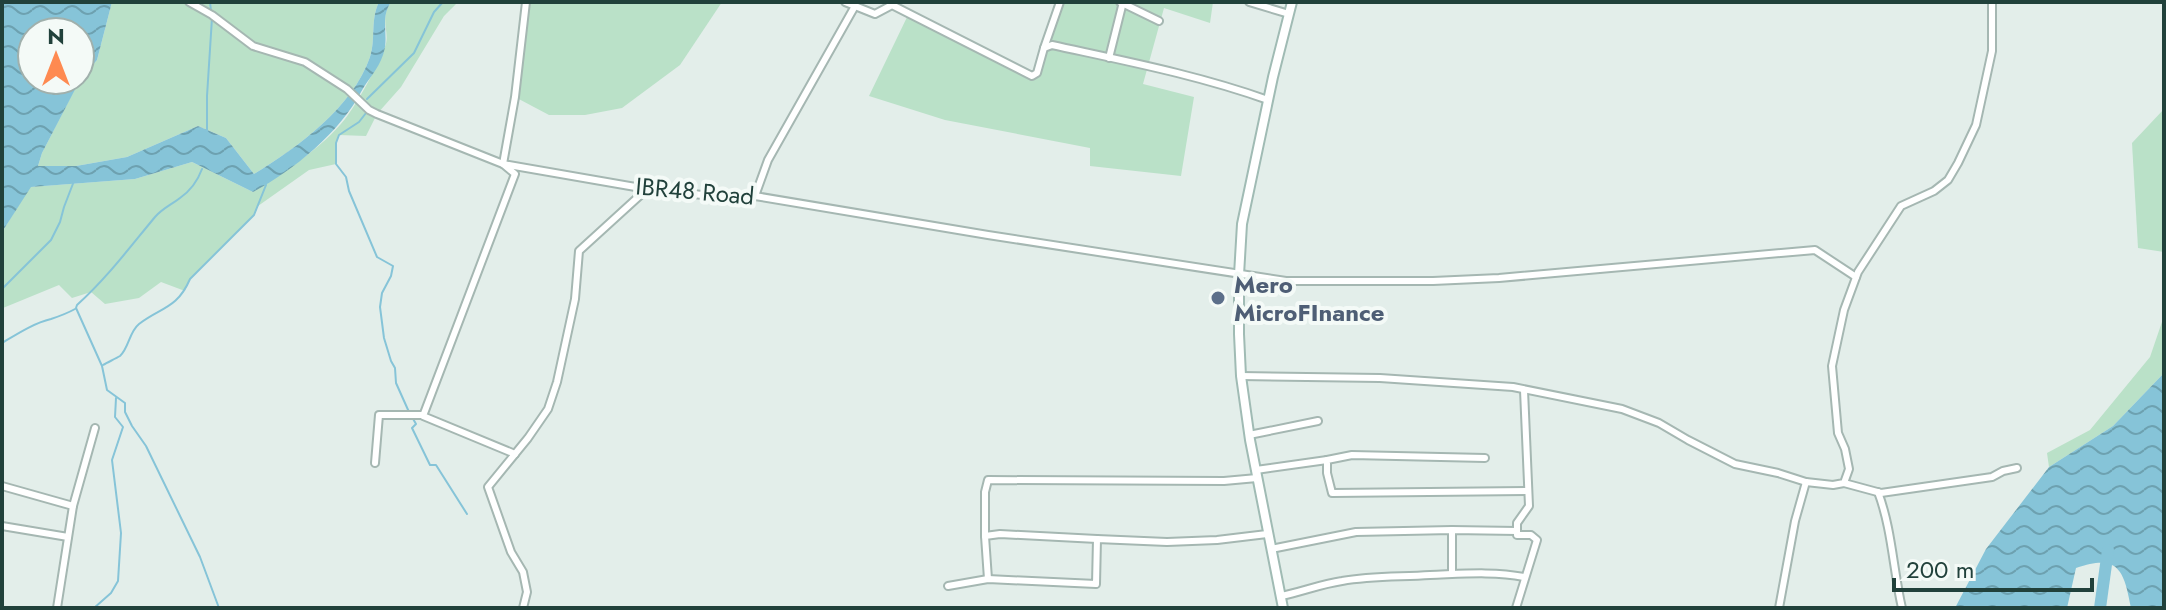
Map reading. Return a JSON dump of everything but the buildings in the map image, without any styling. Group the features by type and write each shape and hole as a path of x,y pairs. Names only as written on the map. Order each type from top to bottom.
{"main road":[{"path":"1283,608 1249,435 1241,376 1239,275 1242,224 1292,2"}],"street":[{"name":"IBR48 Road","path":"189,2 253,46 305,62 377,114 503,164 647,189 730,198 755,196 1286,281 1433,281 1815,250 1856,277"},
{"path":"423,415 515,174 503,164 515,97 526,2"},
{"path":"845,2 875,14 892,5 1032,76 1037,73 1060,2"},
{"path":"1109,58 1122,2 1159,21"},
{"path":"1249,2 1289,14"},
{"path":"1844,483 1849,469 1838,433 1832,366 1844,310 1856,277 1901,206 1934,191 1948,180 1958,163 1976,125 1992,51 1992,2"},
{"path":"755,196 768,160 855,6"},
{"path":"1044,48 1052,45 1218,82 1268,100"},
{"path":"523,608 527,592 523,572 511,552 488,487 548,409 574,308 579,251 647,189"},
{"path":"1241,376 1380,378 1524,390 1622,409 1659,423 1735,464 1806,482 1844,483 1878,492 1992,477 2017,468"},
{"path":"1516,608 1537,540 1531,535 1517,535 1517,523 1529,506 1524,390"},
{"path":"375,463 379,415 423,415 515,454"},
{"path":"1249,435 1318,421"},
{"path":"57,608 73,506 95,428"},
{"path":"988,579 985,492 988,480 1224,481 1352,455 1485,458"},
{"path":"1327,460 1332,493 1528,491"},
{"path":"1779,608 1795,521 1806,482"},
{"path":"2,486 73,506"},
{"path":"1878,492 1886,514 1902,608"},
{"path":"2,526 68,537"},
{"path":"1452,530 1452,573"},
{"path":"1271,549 1356,532 1517,531"},
{"path":"985,536 1000,534 1179,542 1267,534"},
{"path":"948,586 988,579 1096,584 1097,539"},
{"path":"1281,596 1338,581 1385,575 1452,573 1524,577"}],"green space":[{"path":"112,2 379,2 370,57 351,93 305,139 254,174 226,138 198,126 127,157 76,166 38,166 71,96 96,96 97,60"},
{"path":"391,2 458,2 444,16 401,87 377,114 366,136 339,135 336,164 309,170 258,206 254,215 190,279 185,291 161,282 139,298 105,304 91,292 72,298 59,285 3,308 2,313 2,232 30,187 135,179 192,162 253,192 314,150 345,119 384,49 387,38 385,21"},
{"path":"526,2 722,2 680,65 622,108 585,115 549,115 515,97"},
{"path":"1060,2 1213,2 1210,23 1164,8 1143,84 1194,97 1181,176 1090,166 1090,148 945,120 869,96 909,13 1032,76 1037,73"},
{"path":"2164,109 2164,252 2138,248 2132,143"},
{"path":"2164,316 2164,373 2113,426 2049,467 2047,453 2090,430 2150,357"}],"water":[{"path":"2,2 112,2 96,61 96,16 16,16 16,96 72,96 38,166 76,166 127,157 198,126 226,138 254,174 305,139 351,93 370,57 379,2 391,2 386,15 383,55 352,107 328,136 299,162 253,192 192,162 135,179 31,187 2,232"},
{"path":"2164,373 2164,608 2131,608 2122,575 2117,568 2102,563 2076,568 2067,608 1955,608 1986,549 2049,467 2113,426"}],"waterway":[{"path":"210,2 211,11"},
{"path":"367,99 414,53 434,12 443,2"},
{"path":"207,131 212,18"},
{"path":"366,113 359,122 339,135 336,164 346,177 377,257 393,266 380,307 384,338 395,368 396,383 409,412"},
{"path":"202,169 190,189 155,217 76,308 102,366 107,390 125,403 125,412 146,446 200,557 219,608"},
{"path":"2,289 51,240 74,181"},
{"path":"103,365 120,356 136,327 174,302 190,279 254,215 266,185"},
{"path":"2,343 32,326 75,309"},
{"path":"94,608 111,593 118,581 121,533 112,460 123,427 115,417 116,398"},
{"path":"412,417 416,424 412,428 430,465 436,465 467,514"},
{"path":"2100,608 2108,550"}],"place":[{"name":"Mero MicroFInance","path":"1218,298"}]}
